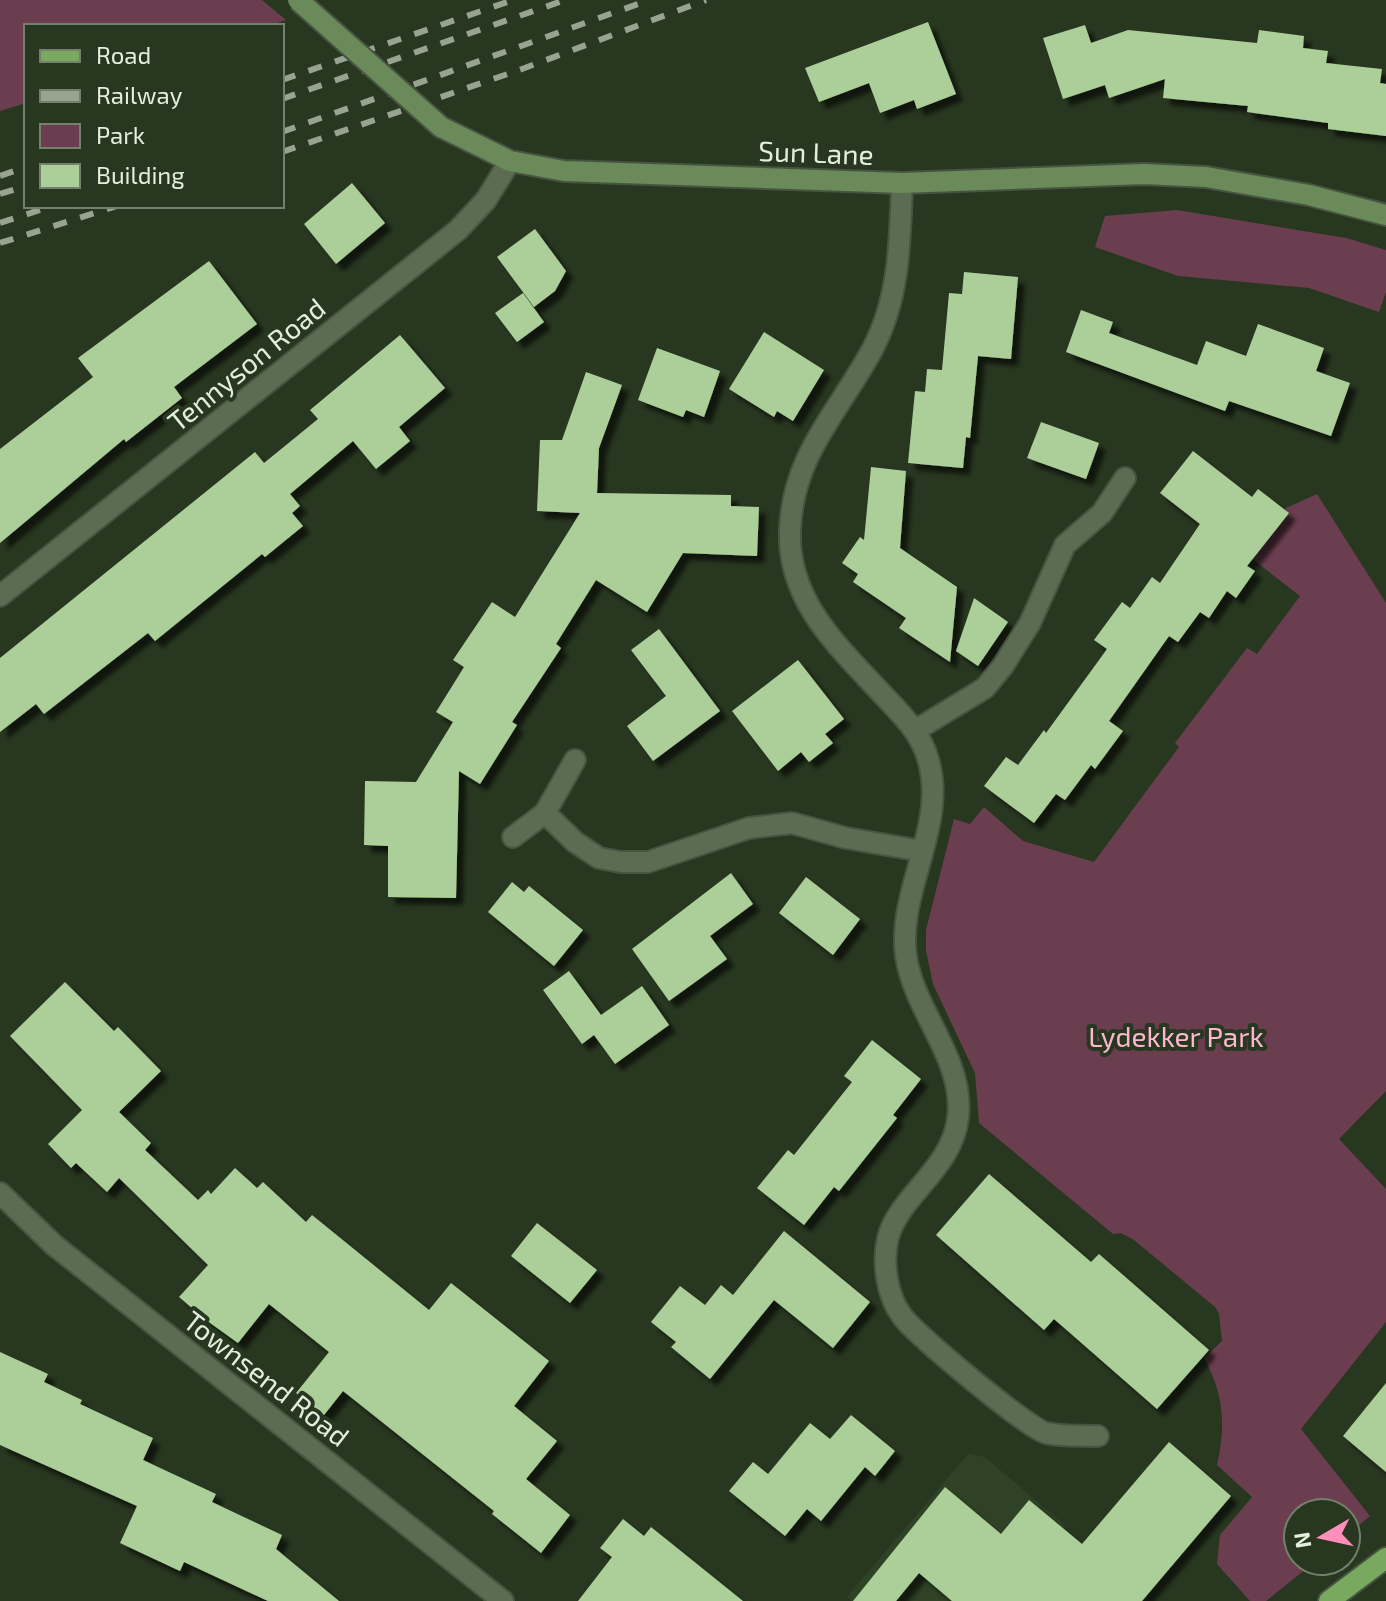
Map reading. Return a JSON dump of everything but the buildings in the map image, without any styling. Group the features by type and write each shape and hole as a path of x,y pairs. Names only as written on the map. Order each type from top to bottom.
{"main road":[{"path":"1329,1601 1386,1558"}],"street":[{"name":"Sun Lane","path":"298,0 441,127 510,161 564,171 902,183 1144,174 1206,177 1309,195 1386,215"},
{"name":"Tennyson Road","path":"0,596 458,230 486,200 510,161"},
{"path":"902,183 895,289 873,349 800,468 792,498 790,534 802,593 817,622 916,730 929,760 932,781 932,803 905,930 906,957 915,991 950,1064 957,1090 959,1116 944,1157 890,1230 885,1260 888,1283 904,1319 1006,1407 1045,1433 1098,1436"},
{"path":"916,730 985,688 1030,623 1065,545 1102,513 1125,478"},
{"path":"513,837 545,813 575,760"},
{"path":"545,813 575,842 599,858 621,862 648,862 749,828 792,823 846,838 922,851"},
{"name":"Townsend Road","path":"0,1193 54,1245 503,1601"}],"shaded area":[{"path":"968,1454 985,1457 1066,1526 1005,1601 852,1601 847,1597"}],"green space":[{"path":"0,0 262,0 286,20 274,24 24,24 24,104 0,111"},
{"path":"1177,210 1346,238 1386,250 1386,292 1379,312 1309,288 1178,276 1095,247 1105,216"},
{"name":"Lydekker Park","path":"1317,494 1386,603 1386,1091 1339,1139 1386,1189 1386,1322 1301,1429 1355,1497 1282,1497 1282,1577 1296,1577 1266,1601 1250,1601 1217,1564 1220,1535 1252,1497 1217,1465 1222,1437 1221,1410 1216,1384 1204,1358 1222,1341 1219,1314 1215,1307 1134,1240 1121,1233 1113,1234 979,1123 975,1073 933,984 926,951 926,930 954,819 970,824 984,807 1023,841 1094,862 1179,747 1175,743 1247,648 1257,654 1300,596 1247,555 1286,508"},
{"name":"Lydekker Park","path":"1362,1506 1370,1516 1362,1523"}],"railway":[{"path":"284,79 513,0"},
{"path":"284,98 565,0"},
{"path":"284,131 649,0"},
{"path":"284,151 522,69 706,0"},
{"path":"0,176 24,168"},
{"path":"0,194 24,187"},
{"path":"0,223 46,208"},
{"path":"0,243 111,208"}]}
